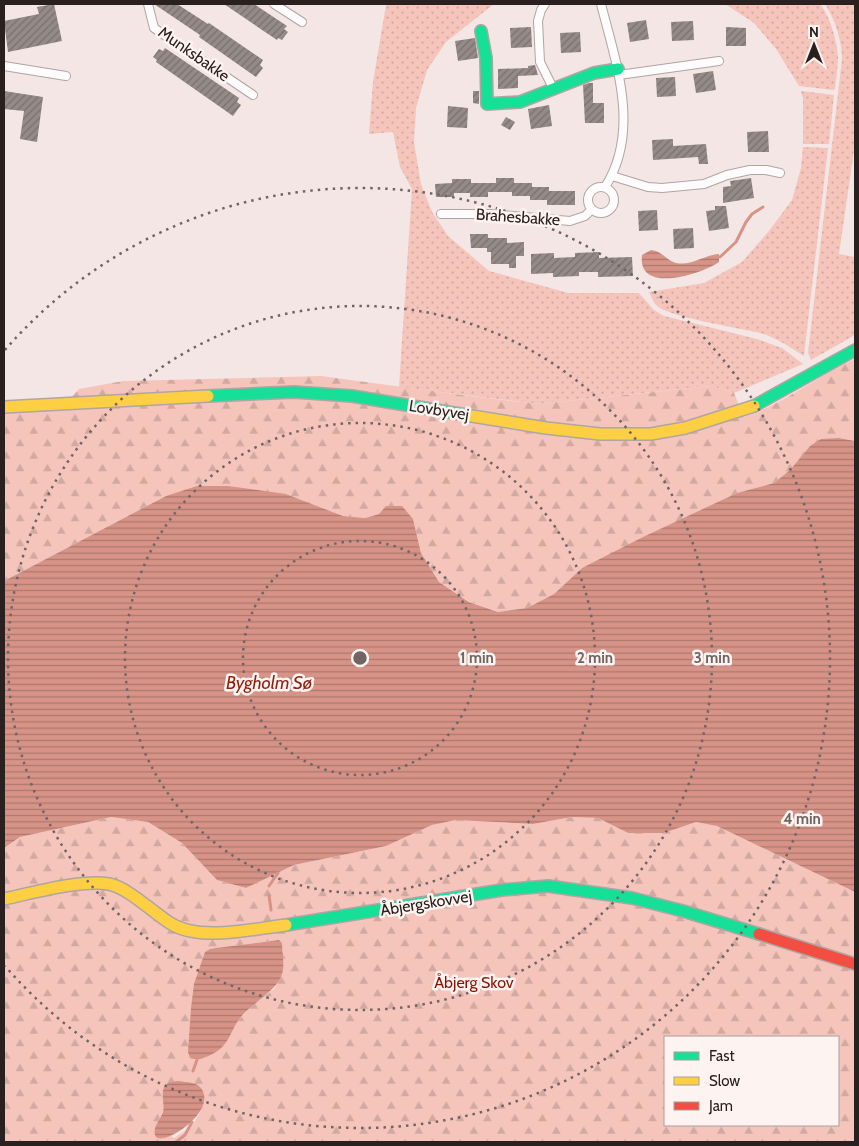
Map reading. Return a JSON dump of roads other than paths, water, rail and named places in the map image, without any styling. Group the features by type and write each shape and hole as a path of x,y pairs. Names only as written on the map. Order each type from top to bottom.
{"street":[{"name":"Munksbakke","path":"148,4 154,28 253,95"},
{"path":"274,4 302,22"},
{"path":"545,4 540,10 538,21 540,62 553,88"},
{"path":"592,209 588,200 591,191 595,188 605,188 612,176 623,136 624,107 619,72 601,4"},
{"path":"481,31 486,58 487,104 520,102 594,73 720,61"},
{"path":"4,66 66,76"},
{"path":"612,176 648,187 662,188 704,184 726,175 750,170 766,170 780,173"},
{"name":"Brahesbakke","path":"441,214 489,214 570,221 585,216 592,209 595,212 604,212 611,208 614,198 605,188"},
{"name":"Lovbyvej","path":"4,407 294,392 352,396 546,428 600,434 651,434 685,428 749,409 855,350"},
{"name":"Åbjergskovvej","path":"4,899 90,882 110,884 129,894 179,928 213,934 302,923 502,890 548,886 632,898 683,910 855,964"}],"water":[{"path":"651,250 676,263 693,262 719,254 719,262 686,276 660,278 650,275 643,267 642,255"},
{"name":"Bygholm Sø","path":"839,438 855,441 855,892 717,826 696,822 664,833 628,833 598,818 572,817 533,824 456,820 432,825 386,846 294,865 246,888 217,880 182,843 148,822 111,817 20,837 4,848 4,581 166,496 197,486 228,486 286,494 343,516 365,518 379,514 386,506 402,506 413,519 421,553 439,582 469,602 498,612 527,608 554,594 582,568 643,537 737,493 774,483 790,470 810,446 821,439"},
{"path":"279,940 282,943 283,967 282,974 275,986 240,1018 227,1041 220,1049 203,1058 190,1058 188,1052 194,984 205,952 216,948"},
{"path":"179,1081 193,1083 200,1087 204,1096 203,1105 198,1115 180,1131 162,1138 156,1137 155,1128 163,1112 164,1089 169,1083"}],"waterway":[{"path":"720,257 736,242 752,214 763,207"},
{"path":"269,886 278,873"},
{"path":"269,895 271,910"},
{"path":"193,1071 198,1057"},
{"path":"176,1142 185,1135 192,1122"}],"park label":[{"name":"Åbjerg Skov","path":"474,982"}]}
